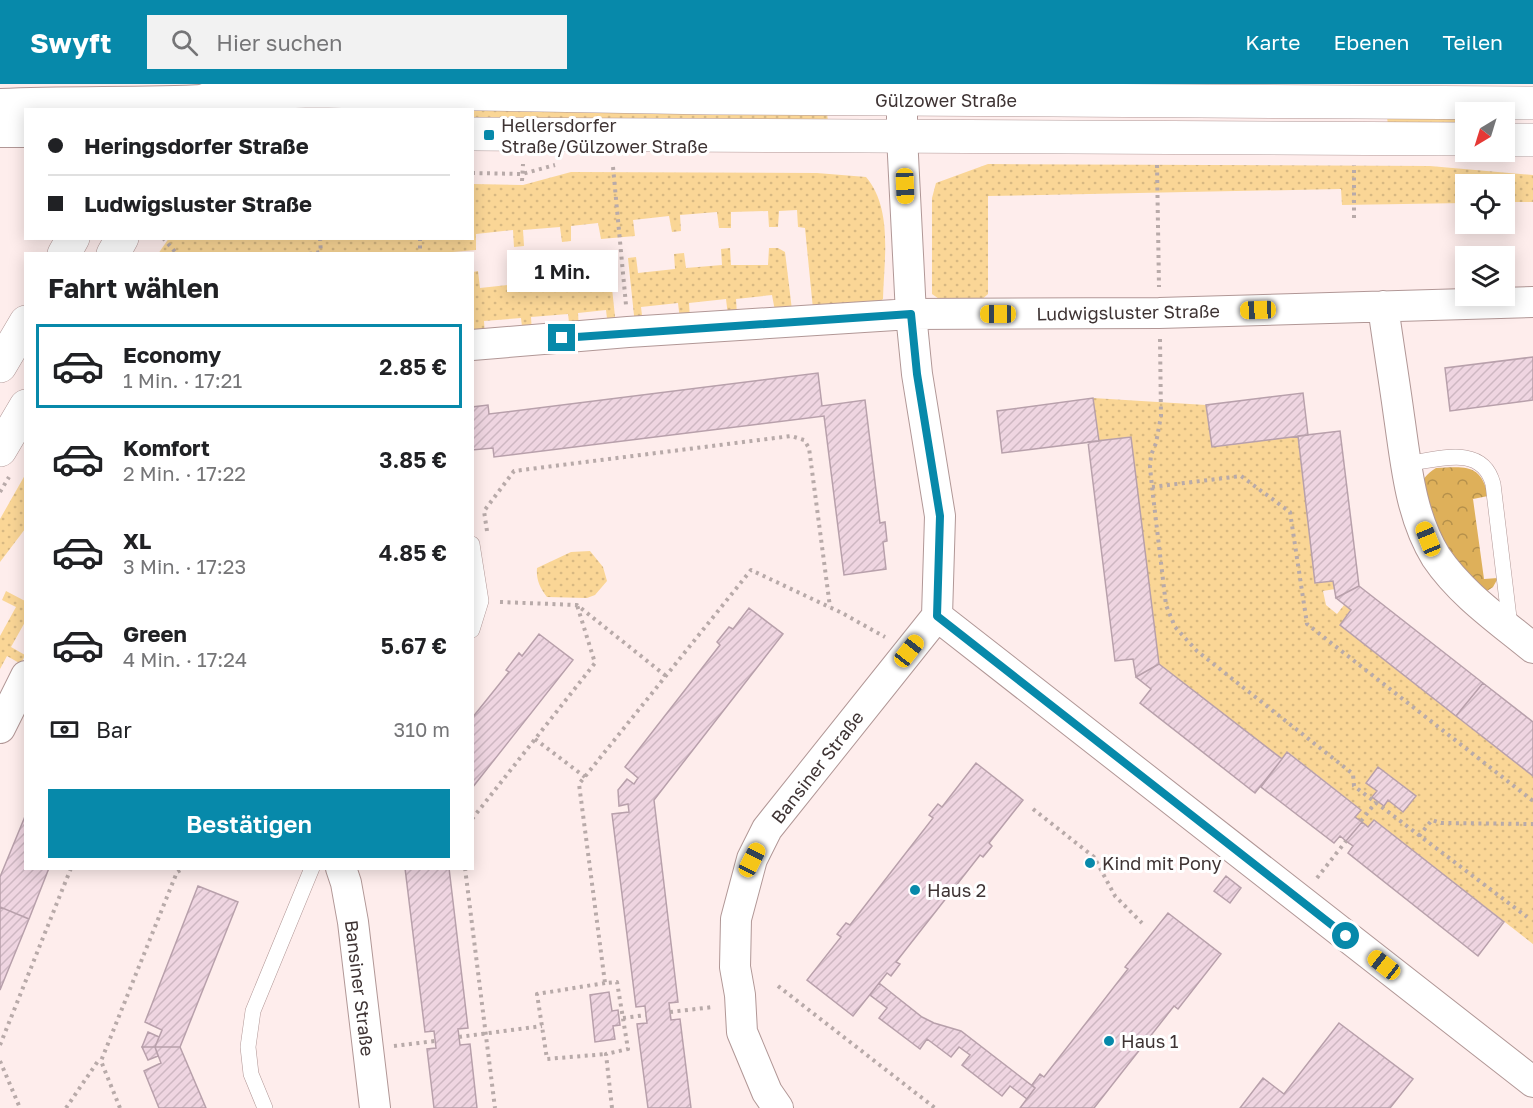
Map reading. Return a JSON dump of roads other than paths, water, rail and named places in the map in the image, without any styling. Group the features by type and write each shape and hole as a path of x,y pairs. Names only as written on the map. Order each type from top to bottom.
{"main road":[{"name":"Gülzower Straße","path":"201,106 228,93 315,91 902,100 1533,104"},
{"name":"Gülzower Straße","path":"474,134 1455,139"},
{"path":"1515,140 1533,140"},
{"path":"0,366 24,325"},
{"path":"0,450 24,409"}],"street":[{"path":"902,100 911,314 917,374 940,516 937,616 1533,1082"},
{"name":"Gülzower Straße","path":"0,104 46,102 201,106"},
{"path":"0,132 24,132"},
{"name":"Ludwigsluster Straße","path":"474,345 628,332 911,314 1159,313 1533,302"},
{"path":"1383,306 1414,507 1435,555 1463,588 1533,648"},
{"name":"Bansiner Straße","path":"778,1108 767,1092 742,1032 741,1004 735,967 736,919 752,860 767,829 937,616"},
{"path":"0,728 24,680"},
{"name":"Bansiner Straße","path":"342,870 353,922 375,1108"}],"lane":[{"path":"1406,464 1465,456 1481,462 1490,472 1510,629"},
{"path":"474,570 477,609"},
{"path":"265,1108 251,1074 248,1047 253,1011 311,870"}],"place":[{"name":"Hellersdorfer Straße/Gülzower Straße","path":"489,135"},
{"name":"Kind mit Pony","path":"1090,863"},
{"name":"Haus 2","path":"915,890"},
{"name":"Haus 1","path":"1109,1041"}]}
